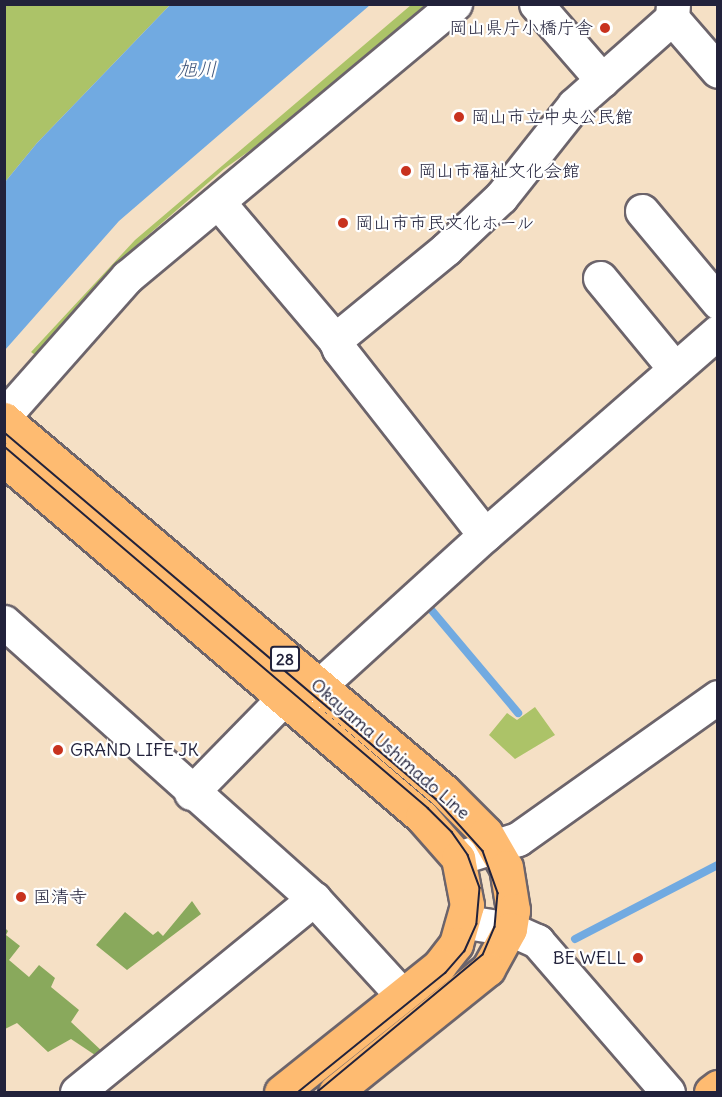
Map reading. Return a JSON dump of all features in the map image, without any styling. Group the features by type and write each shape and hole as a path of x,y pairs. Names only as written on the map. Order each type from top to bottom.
{"main road":[{"name":"Okayama Ushimado Line","path":"4,418 428,822 458,858 467,888 466,922 456,944 439,966 401,994 281,1092"},
{"name":"Okayama Ushimado Line","path":"4,459 298,698 444,791 495,848 511,889 510,929 488,969 335,1092"},
{"path":"711,1092 717,1087"}],"street":[{"path":"4,418 26,389 127,278 455,4"},
{"path":"536,4 602,80"},
{"path":"335,340 411,280 501,197 558,123 672,11 717,71"},
{"path":"218,202 335,340 339,349 485,535"},
{"path":"642,211 717,302"},
{"path":"600,278 675,369"},
{"path":"191,792 717,332"},
{"path":"4,622 191,792 314,899 401,994"},
{"path":"458,858 518,839 717,697"},
{"path":"77,1092 314,899"},
{"path":"466,922 510,929 537,941 671,1091"}],"green space":[{"path":"5,5 170,5 37,143 5,182"},
{"path":"411,5 431,5 315,104 224,169 139,243 35,355 31,352 135,240"},
{"path":"535,707 555,735 515,759 489,735 507,713 517,720"},
{"path":"192,901 201,914 127,970 96,945 125,912 153,935 158,931 163,936"},
{"path":"5,928 8,931 6,935 20,946 9,960 29,977 39,965 55,978 51,987 79,1010 71,1022 104,1053 104,1061 71,1039 48,1052 17,1023 5,1029"}],"water":[{"name":"旭川","path":"170,5 370,5 119,221 5,350 5,182 37,143"}],"waterway":[{"path":"428,606 518,713"},
{"path":"575,939 718,865"}],"tram line":[{"path":"4,432 436,799 483,851 498,893 495,927 483,955 318,1092"},
{"path":"4,446 428,808 452,832 468,855 480,888 477,924 465,951 446,973 299,1092"}],"place":[{"name":"岡山県庁小橋庁舎","path":"605,28"},
{"name":"岡山市立中央公民館","path":"459,117"},
{"name":"岡山市福祉文化会館","path":"406,171"},
{"name":"岡山市市民文化ホール","path":"343,223"},
{"name":"GRAND LIFE JK","path":"58,750"},
{"name":"国清寺","path":"21,897"},
{"name":"BE WELL","path":"638,958"}]}
